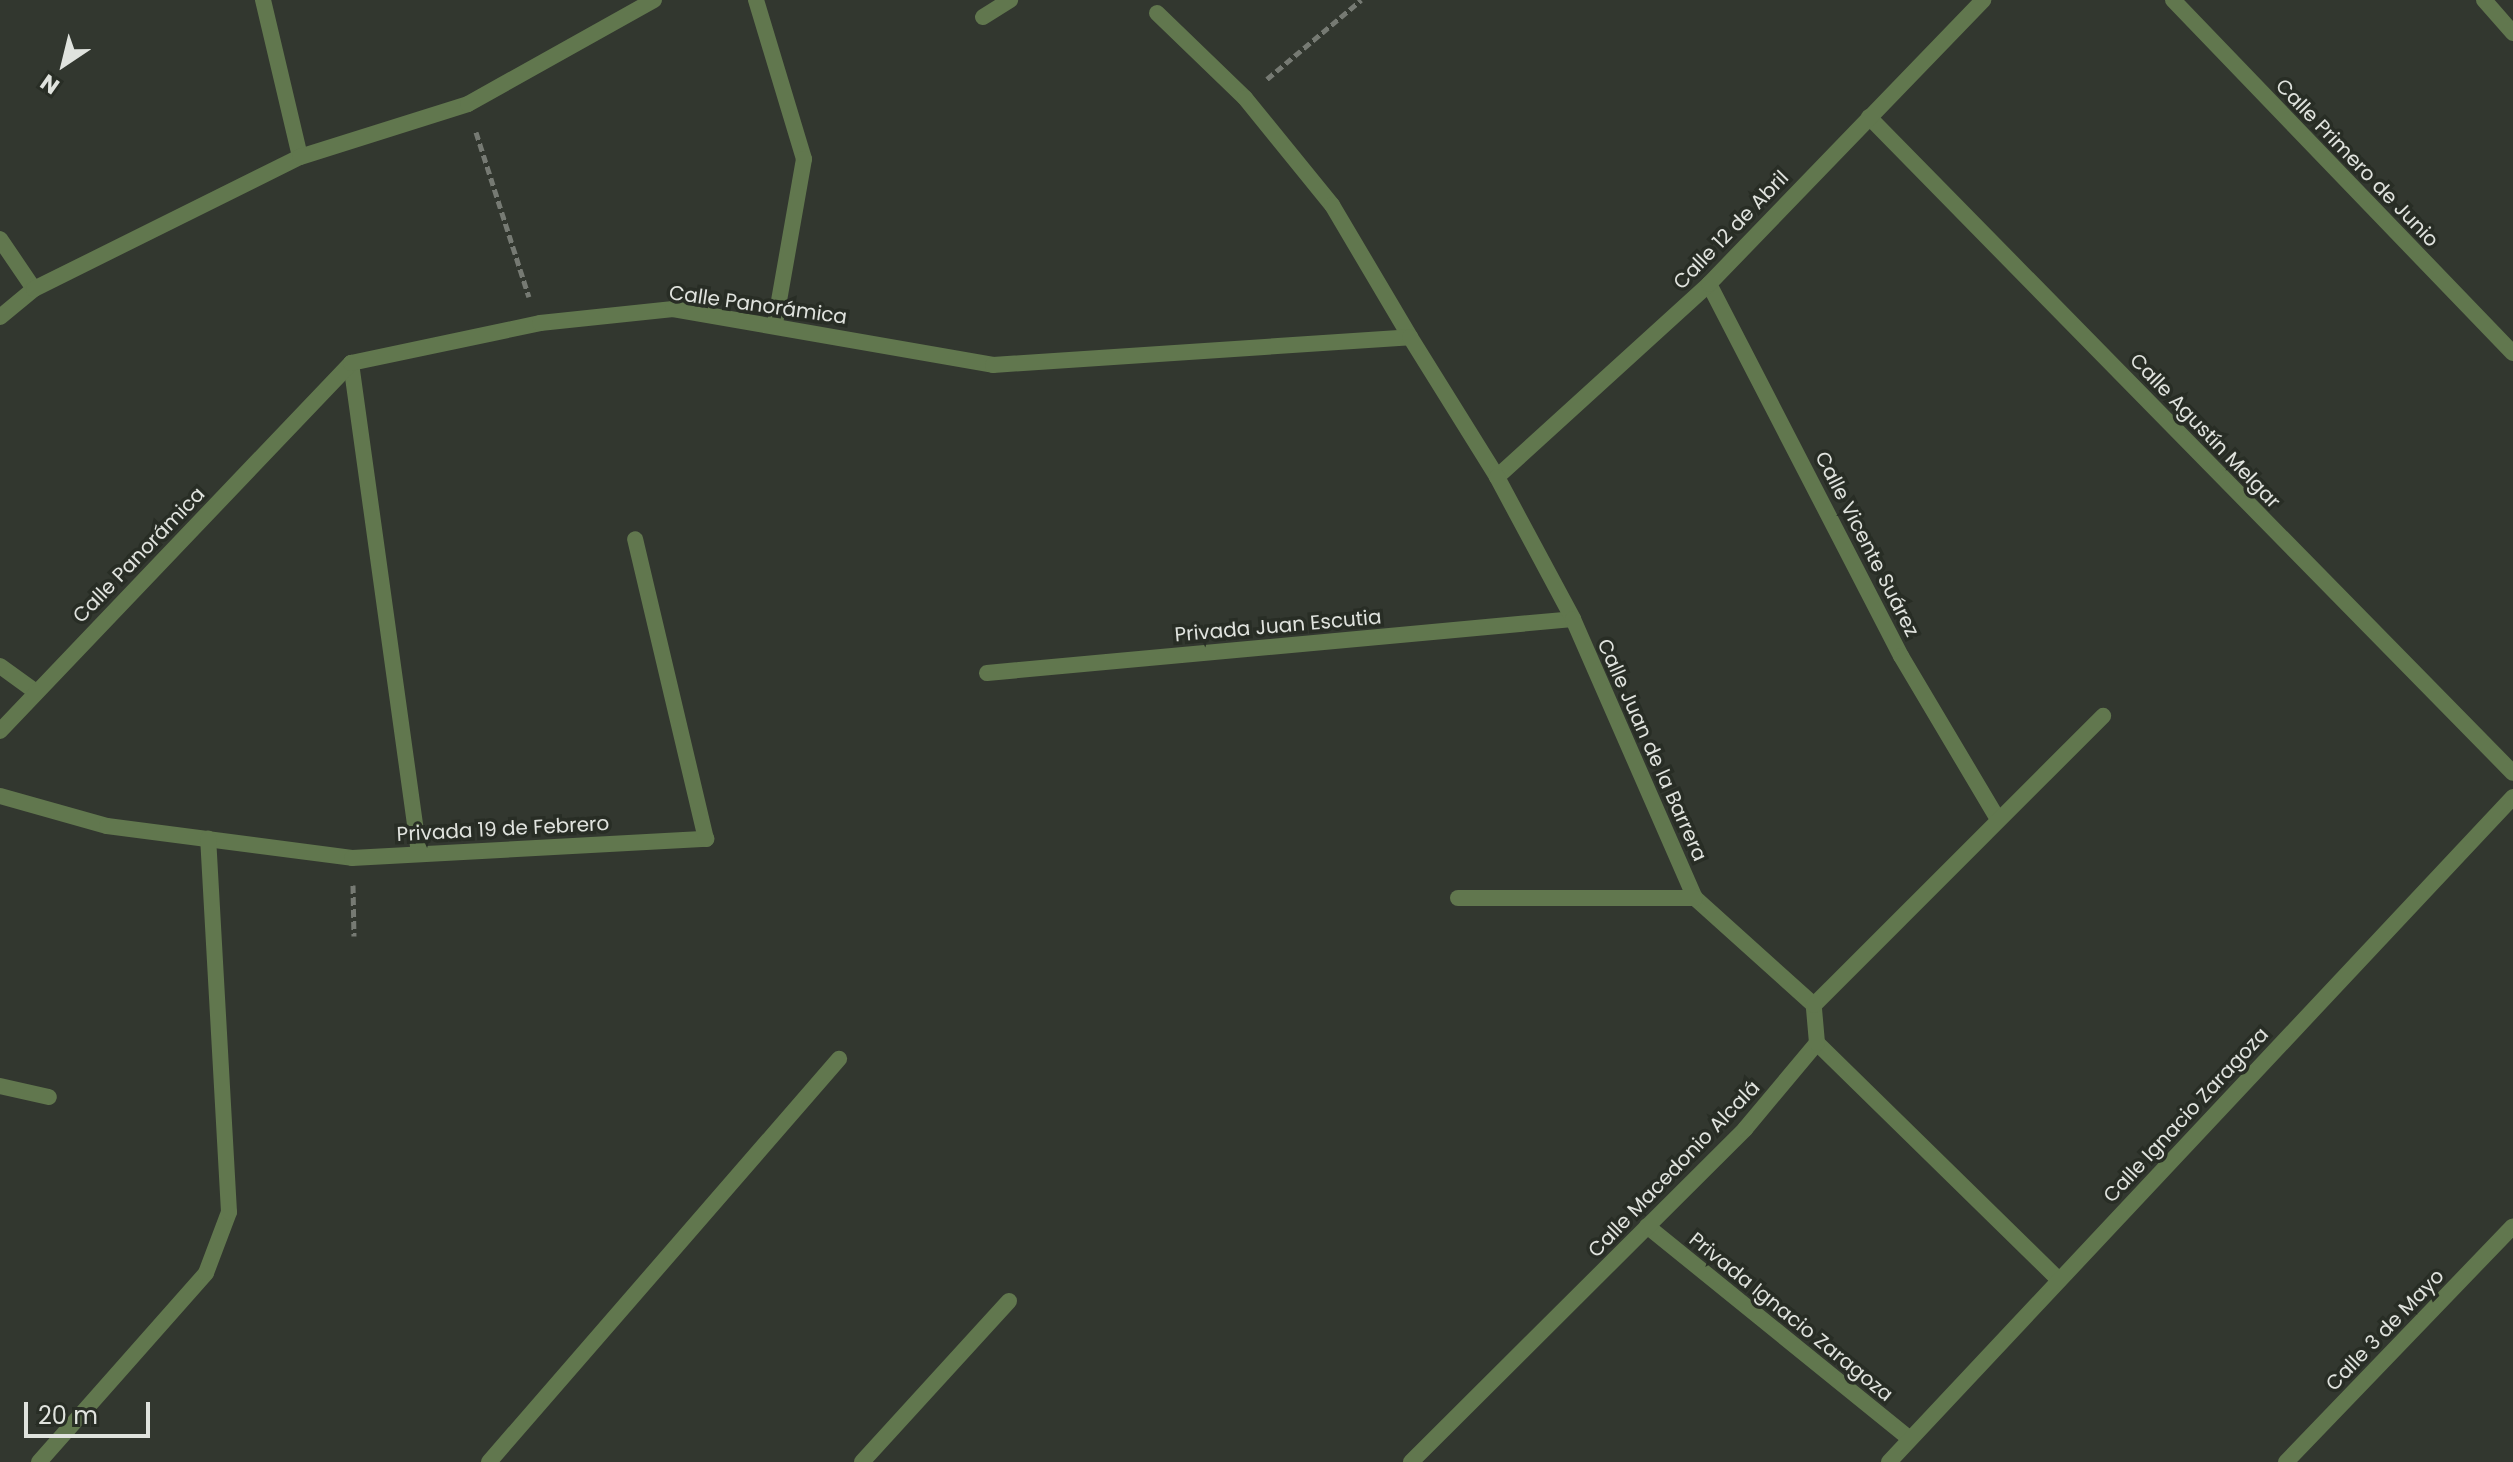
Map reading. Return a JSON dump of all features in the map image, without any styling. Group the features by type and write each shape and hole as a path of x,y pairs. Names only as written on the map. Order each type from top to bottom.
{"street":[{"path":"263,0 300,157"},
{"path":"0,317 34,289 300,157 468,104 654,0"},
{"path":"756,0 804,159 775,323"},
{"path":"983,17 1010,0"},
{"name":"Calle 12 de Abril","path":"1497,477 1709,284 1983,0"},
{"name":"Calle Primero de Junio","path":"2173,0 2513,353"},
{"path":"2484,0 2513,33"},
{"path":"1157,13 1245,98 1332,205 1497,477"},
{"name":"Calle Agustín Melgar","path":"1869,117 2513,773"},
{"path":"0,239 34,289"},
{"name":"Calle Vicente Suárez","path":"1709,284 1901,656 1997,818"},
{"name":"Calle Panorámica","path":"0,731 351,363 540,323 673,309 775,323 993,365 1410,337"},
{"path":"351,363 419,853"},
{"name":"Calle Juan de la Barrera","path":"1497,477 1573,619 1695,898 1814,1005"},
{"name":"Privada 19 de Febrero","path":"0,796 107,826 352,858 706,839 635,539"},
{"name":"Privada Juan Escutia","path":"987,673 1573,619"},
{"path":"0,666 36,692"},
{"path":"2059,1280 1817,1043 1814,1005 1997,818 2103,716"},
{"name":"Calle Ignacio Zaragoza","path":"1889,1462 2513,797"},
{"path":"39,1462 206,1273 229,1212 208,839"},
{"path":"1458,898 1695,898"},
{"name":"Calle Macedonio Alcalá","path":"1411,1462 1745,1129 1817,1043"},
{"path":"489,1462 839,1059"},
{"path":"0,1086 49,1097"},
{"name":"Privada Ignacio Zaragoza","path":"1647,1226 1910,1439"},
{"name":"Calle 3 de Mayo","path":"2286,1462 2513,1226"},
{"path":"862,1462 1009,1301"}],"path":[{"path":"1245,98 1361,0"},
{"path":"468,104 502,229 540,323"},
{"path":"352,858 354,936"}]}
